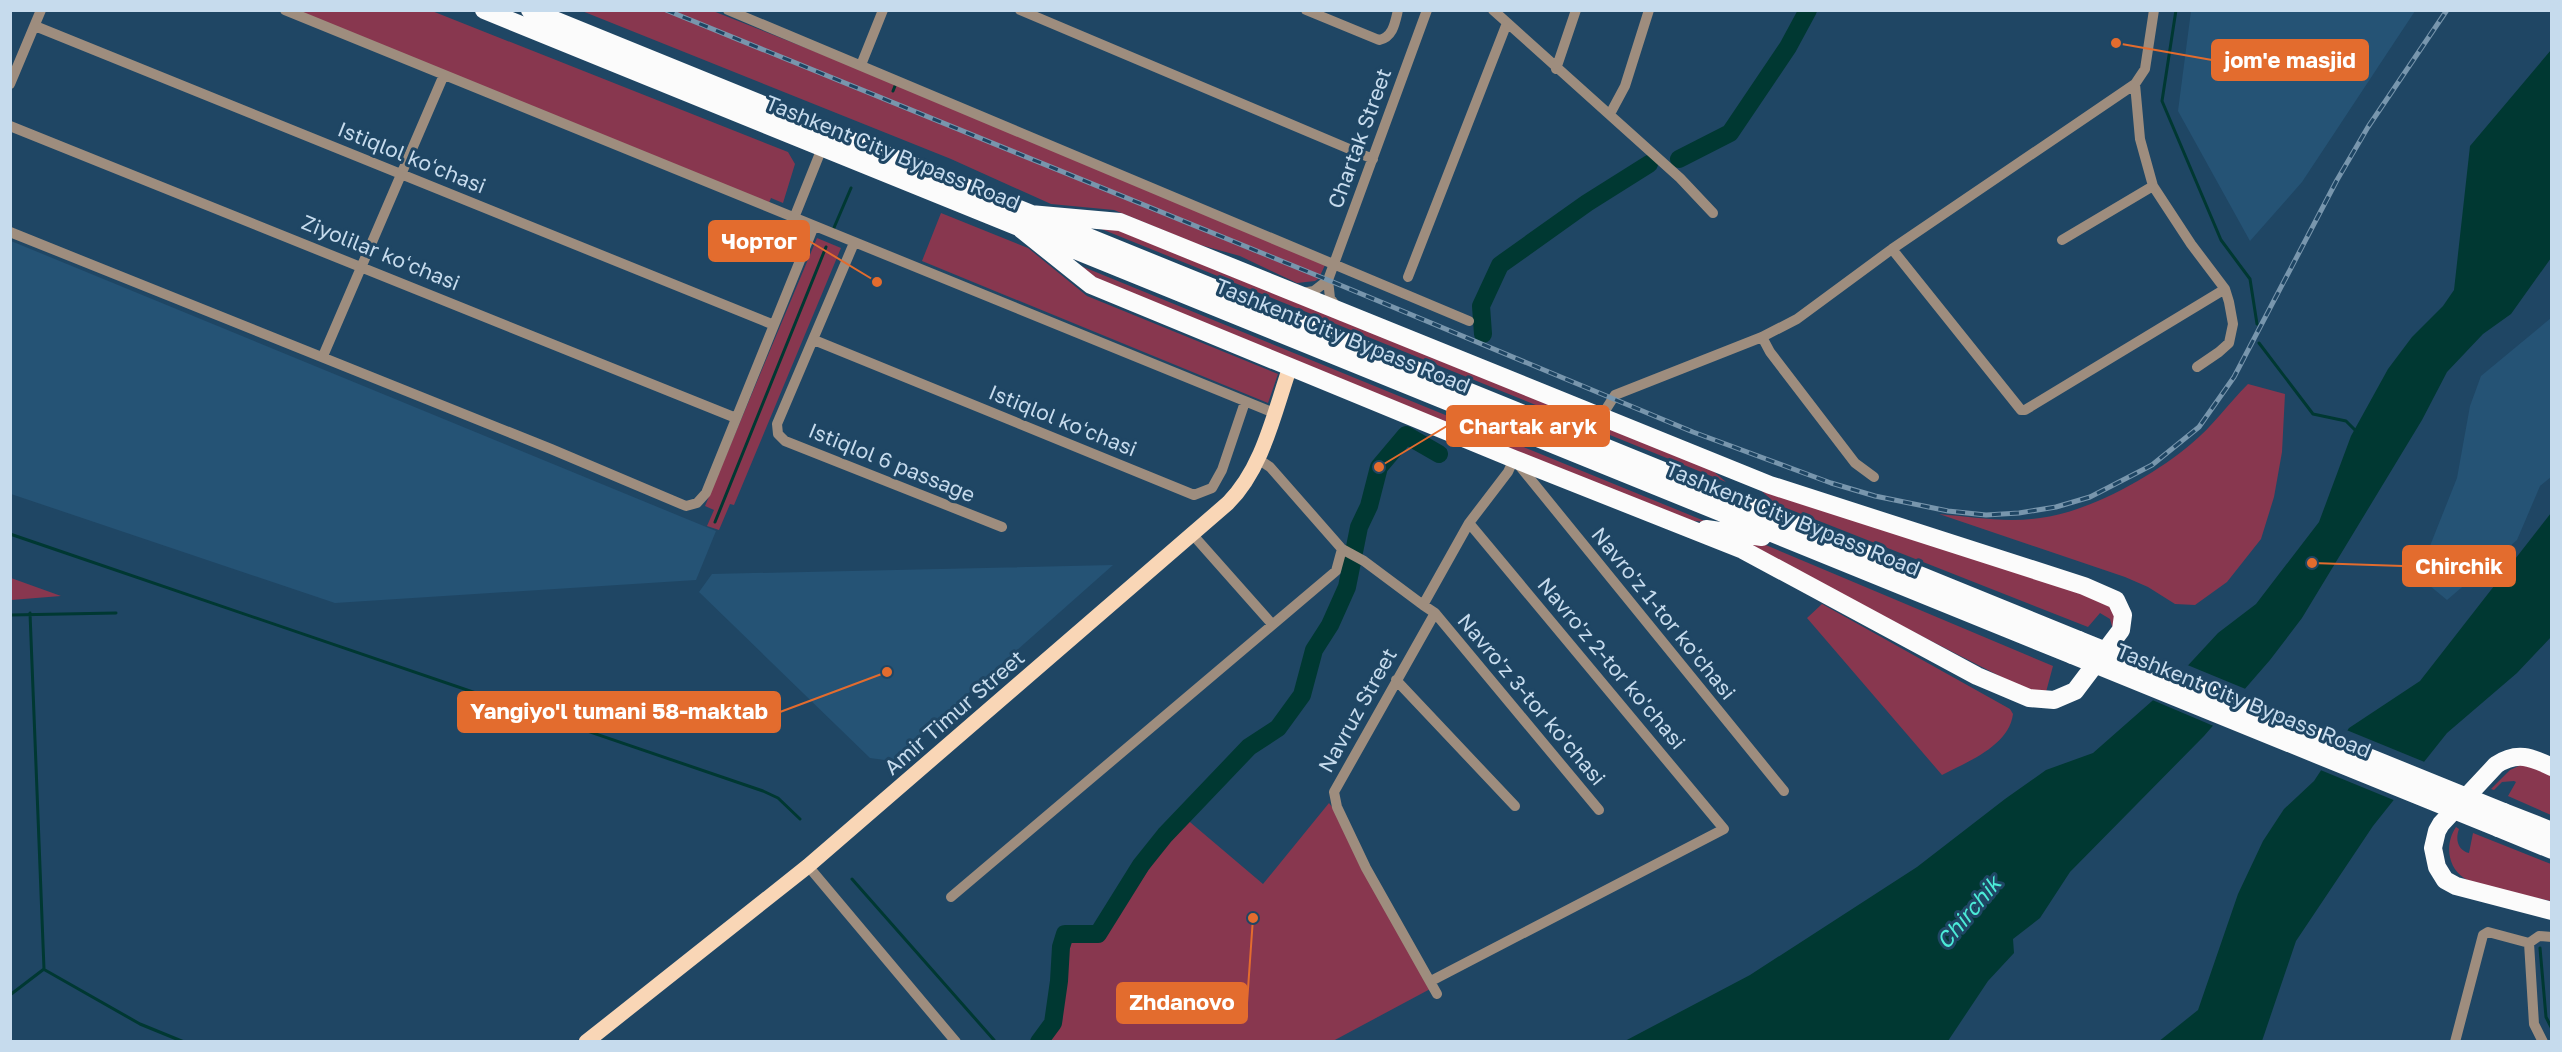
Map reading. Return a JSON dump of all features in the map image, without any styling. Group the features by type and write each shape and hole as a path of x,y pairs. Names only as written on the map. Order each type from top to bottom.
{"highway":[{"name":"Tashkent City Bypass Road","path":"484,10 822,148 1025,221 2501,820 2552,850"},
{"name":"Tashkent City Bypass Road","path":"530,10 829,131 1025,221"},
{"path":"822,148 821,137 829,131"},
{"path":"1025,221 1119,222 1770,485 2068,580 2112,597 2119,604 2123,615 2121,630 2075,691 2054,700 2036,700 1977,676 1759,558 1091,285 1025,221"},
{"path":"1706,459 1790,532"},
{"path":"1678,525 1790,532"},
{"path":"2552,767 2532,758 2519,756 2510,757 2496,765 2440,824 2433,848 2434,860 2440,874 2456,886 2552,912"},
{"name":"Tashkent City Bypass Road","path":"2501,820 2552,831"}],"main road":[{"name":"Amir Timur Street","path":"586,1041 808,866 1193,535 1240,491 1258,459 1290,367"}],"street":[{"path":"10,84 40,10"},
{"path":"285,10 443,77 1274,413"},
{"path":"728,10 1468,321"},
{"path":"861,65 883,10"},
{"path":"1020,10 1373,159"},
{"path":"1306,10 1379,40 1385,39 1391,33 1398,10"},
{"name":"Chartak Street","path":"1328,280 1427,10"},
{"path":"1493,10 1680,178 1713,213"},
{"path":"1556,69 1576,10"},
{"path":"1610,114 1625,86 1649,10"},
{"path":"1601,417 1615,395 1762,337 1797,319 1892,249 2135,84 2145,69 2154,10"},
{"path":"1408,278 1507,22"},
{"name":"Istiqlol koʻchasi","path":"35,26 774,325"},
{"path":"323,356 443,77"},
{"path":"2135,84 2140,139 2153,186 2224,289 2234,324 2232,335 2219,352 2197,367"},
{"name":"Ziyolilar koʻchasi","path":"10,126 363,266 736,418"},
{"path":"794,218 822,148"},
{"path":"2062,240 2153,186"},
{"path":"10,232 323,356 551,449 682,506 694,505 703,497 814,226"},
{"path":"814,340 854,243"},
{"path":"1892,249 2021,410 2025,410 2224,289"},
{"path":"1290,291 1308,293 1328,280 1333,303 1346,314"},
{"path":"1762,337 1770,352 1855,463 1874,477"},
{"name":"Istiqlol koʻchasi","path":"814,340 1194,495 1212,488 1222,470 1245,402"},
{"name":"Istiqlol 6 passage","path":"814,340 777,424 778,434 785,441 1002,527"},
{"path":"1258,459 1269,467 1344,551 1364,561 1435,613"},
{"path":"1423,605 1469,524 1508,472 1514,459"},
{"name":"Navro'z 1-tor ko'chasi","path":"1514,459 1784,791"},
{"name":"Navro'z 2-tor ko'chasi","path":"1431,981 1724,829 1469,524"},
{"path":"1193,535 1271,623"},
{"path":"951,897 1271,623 1336,571 1344,551"},
{"name":"Navruz Street","path":"1435,613 1339,781 1334,798 1365,868 1437,994"},
{"name":"Navro'z 3-tor ko'chasi","path":"1435,613 1599,810"},
{"path":"1396,680 1515,806"},
{"path":"808,866 956,1041"},
{"path":"2455,1041 2485,933 2529,943"},
{"path":"2529,943 2539,936 2552,937"},
{"path":"2529,943 2534,1024 2543,1041"}],"shaded area":[{"path":"293,11 432,11 788,152 795,164 783,203 771,198 769,203"},
{"path":"582,11 713,11 859,69 1325,265 1319,278 1315,281 1297,283 1240,256 1197,244 1114,210 1051,204 951,159"},
{"path":"2191,11 2415,11 2302,182 2250,241 2178,111"},
{"path":"941,213 1028,248 1087,296 1278,374 1268,403 922,261"},
{"path":"1094,226 1119,227 1712,470 1726,482"},
{"path":"817,238 841,248 734,505 730,504 719,530 707,526 714,510 705,506"},
{"path":"11,241 716,531 696,580 335,603 11,494"},
{"path":"1081,266 1707,522 1681,520 1094,279"},
{"path":"2551,318 2551,477 2540,486 2517,540 2447,600 2418,576 2457,478 2470,406 2481,376"},
{"path":"2248,384 2285,394 2282,452 2274,497 2261,539 2227,582 2195,605 2175,604 2148,587 2125,577 1939,514 1989,519 2040,518 2079,508 2099,500 2120,491 2176,456 2206,430"},
{"path":"1755,485 2108,603 2115,611 2113,630 2110,619 2100,613 2088,627 1776,504"},
{"path":"1732,539 1761,543 2053,666 2046,692 2042,694 2021,687"},
{"path":"1113,565 892,761 870,758 699,592 712,574"},
{"path":"11,578 61,596 11,600"},
{"path":"1822,604 2010,709 2013,714 2004,735 1985,752 1942,775 1807,618"},
{"path":"2521,765 2532,765 2551,776 2551,815 2508,796 2516,782 2514,781 2502,782 2494,790 2491,789 2510,770"},
{"path":"1329,803 1432,988 1333,1041 1045,1042 1062,1023 1066,944 1071,938 1102,939 1184,817 1263,884"},
{"path":"2456,827 2459,829 2458,844 2465,852 2469,853 2473,833 2551,864 2551,901 2492,888 2464,878 2454,868 2451,861 2450,840"}],"water":[{"name":"Chirchik","path":"2551,50 2551,258 2511,314 2483,334 2447,372 2422,420 2302,618 2270,660 2204,736 2070,872 2040,918 2013,939 2014,953 1988,981 1948,1041 1623,1042 1750,975 1917,867 2046,770 2093,753 2168,687 2218,633 2256,604 2319,522 2351,436 2388,369 2412,337 2443,306 2454,290 2470,146"},
{"path":"2551,513 2551,637 2517,673 2447,733 2373,826 2296,941 2262,1041 2158,1042 2198,1010 2238,894 2263,841 2284,809 2314,781 2349,728 2420,681"}],"pier":[{"path":"2185,664 2248,690 2216,727 2150,699"},
{"path":"2344,729 2427,763 2396,801 2318,769"}],"waterway":[{"path":"1679,159 1730,133 1788,47 1808,10"},
{"path":"2176,10 2162,101 2221,240 2250,279 2257,324"},
{"path":"893,91 895,86"},
{"path":"1483,334 1481,306 1500,265 1587,203 1649,164"},
{"path":"833,230 851,188"},
{"path":"715,522 826,247"},
{"path":"2259,343 2313,414 2346,421 2357,432"},
{"path":"1039,1042 1053,1023 1061,947 1065,934 1098,934 1141,865 1165,835 1249,747 1278,728 1302,695 1314,650 1330,625 1347,587 1359,527 1369,506 1379,467 1406,435 1439,454"},
{"path":"10,534 763,791 778,798 800,819"},
{"path":"10,995 44,969 30,613"},
{"path":"10,615 116,613"},
{"path":"852,879 994,1040"},
{"path":"2540,948 2546,1017 2552,1029"},
{"path":"45,970 140,1024 184,1042"}],"railway":[{"path":"666,10 1328,280 1693,432 1831,483 1875,496 1948,511 1986,515 2056,507 2090,497 2152,465 2199,427 2234,377 2337,180 2368,127 2447,10"}],"place":[{"name":"jom'e masjid","path":"2116,43"},
{"name":"Чортог","path":"877,282"},
{"name":"Chartak aryk","path":"1379,467"},
{"name":"Chirchik","path":"2312,563"},
{"name":"Yangiyo'l tumani 58-maktab","path":"887,672"},
{"name":"Zhdanovo","path":"1253,918"}]}
